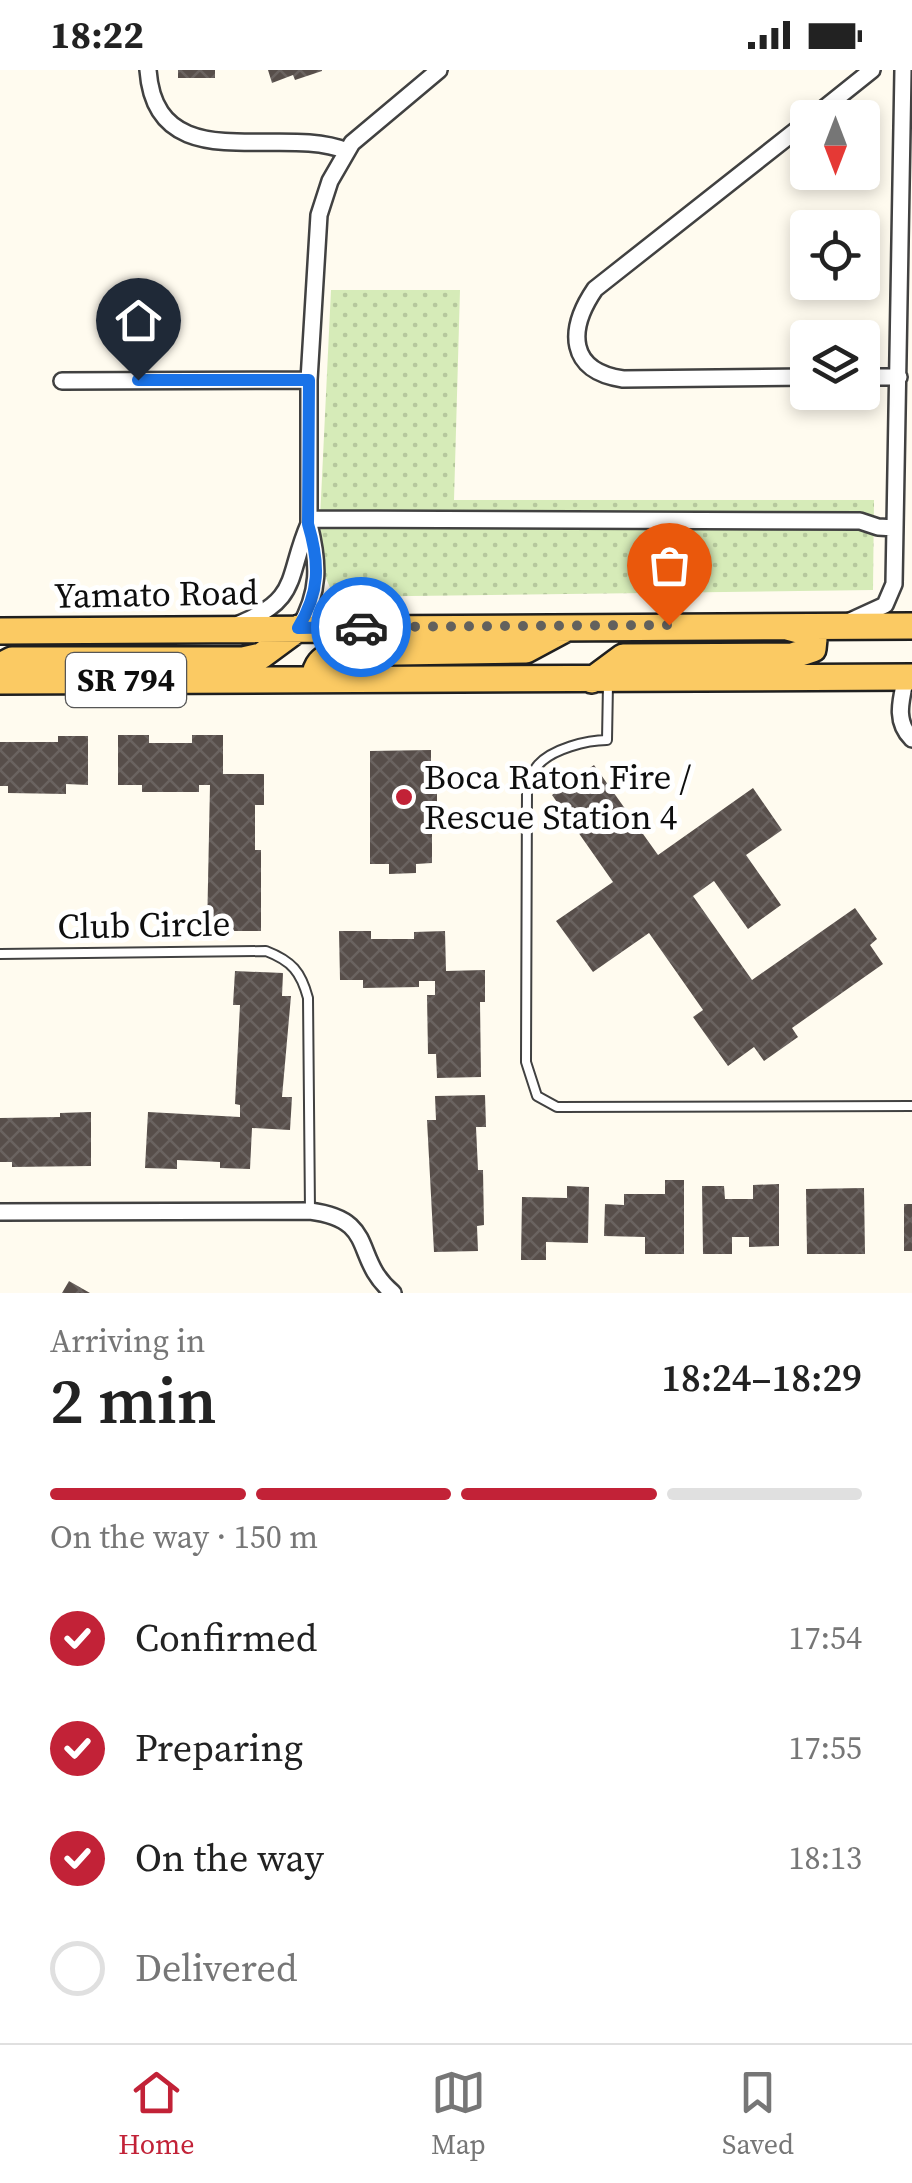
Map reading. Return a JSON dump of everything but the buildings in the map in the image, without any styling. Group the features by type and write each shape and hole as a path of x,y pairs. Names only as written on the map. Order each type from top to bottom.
{"main road":[{"path":"314,679 315,667 334,653 526,650 572,626"},
{"path":"600,680 623,657 792,656 813,648 814,640 809,633 782,626"},
{"name":"Yamato Road","path":"0,630 912,626"},
{"path":"0,666 12,660 243,660 261,656 298,628"},
{"name":"SR 794","path":"0,682 600,680 910,673"}],"street":[{"path":"148,70 152,100 175,129 187,134 228,141 316,142 347,152"},
{"path":"298,628 312,606 316,582 308,521 309,380 318,215 330,181 347,152 370,127 439,70"},
{"path":"834,100 872,70"},
{"path":"834,625 872,612 892,595 903,70"},
{"path":"790,135 595,289 583,307 578,329 578,349 584,364 602,376 790,378"},
{"path":"880,377 898,377"},
{"path":"62,381 309,380"},
{"path":"308,521 860,520 896,528"},
{"path":"228,629 268,612 282,599 291,582 308,521"},
{"path":"910,673 900,719 912,739"},
{"path":"0,1212 332,1214 352,1224 376,1280 392,1293"}],"lane":[{"path":"600,680 607,740 594,740 559,752 537,766 527,788 526,1062 537,1096 557,1106 912,1106"},
{"name":"Club Circle","path":"0,954 266,951 288,959 302,976 308,998 310,1211"}],"green space":[{"path":"331,290 460,290 454,500 874,500 873,590 334,597 323,571 320,519"}],"way so far":[{"path":"361,627 669,625"}],"place":[{"name":"Boca Raton Fire / Rescue Station 4","path":"404,797"}],"route":[{"path":"138,380 309,380 308,524 314,544 316,582 312,606 298,628 361,627"}]}
